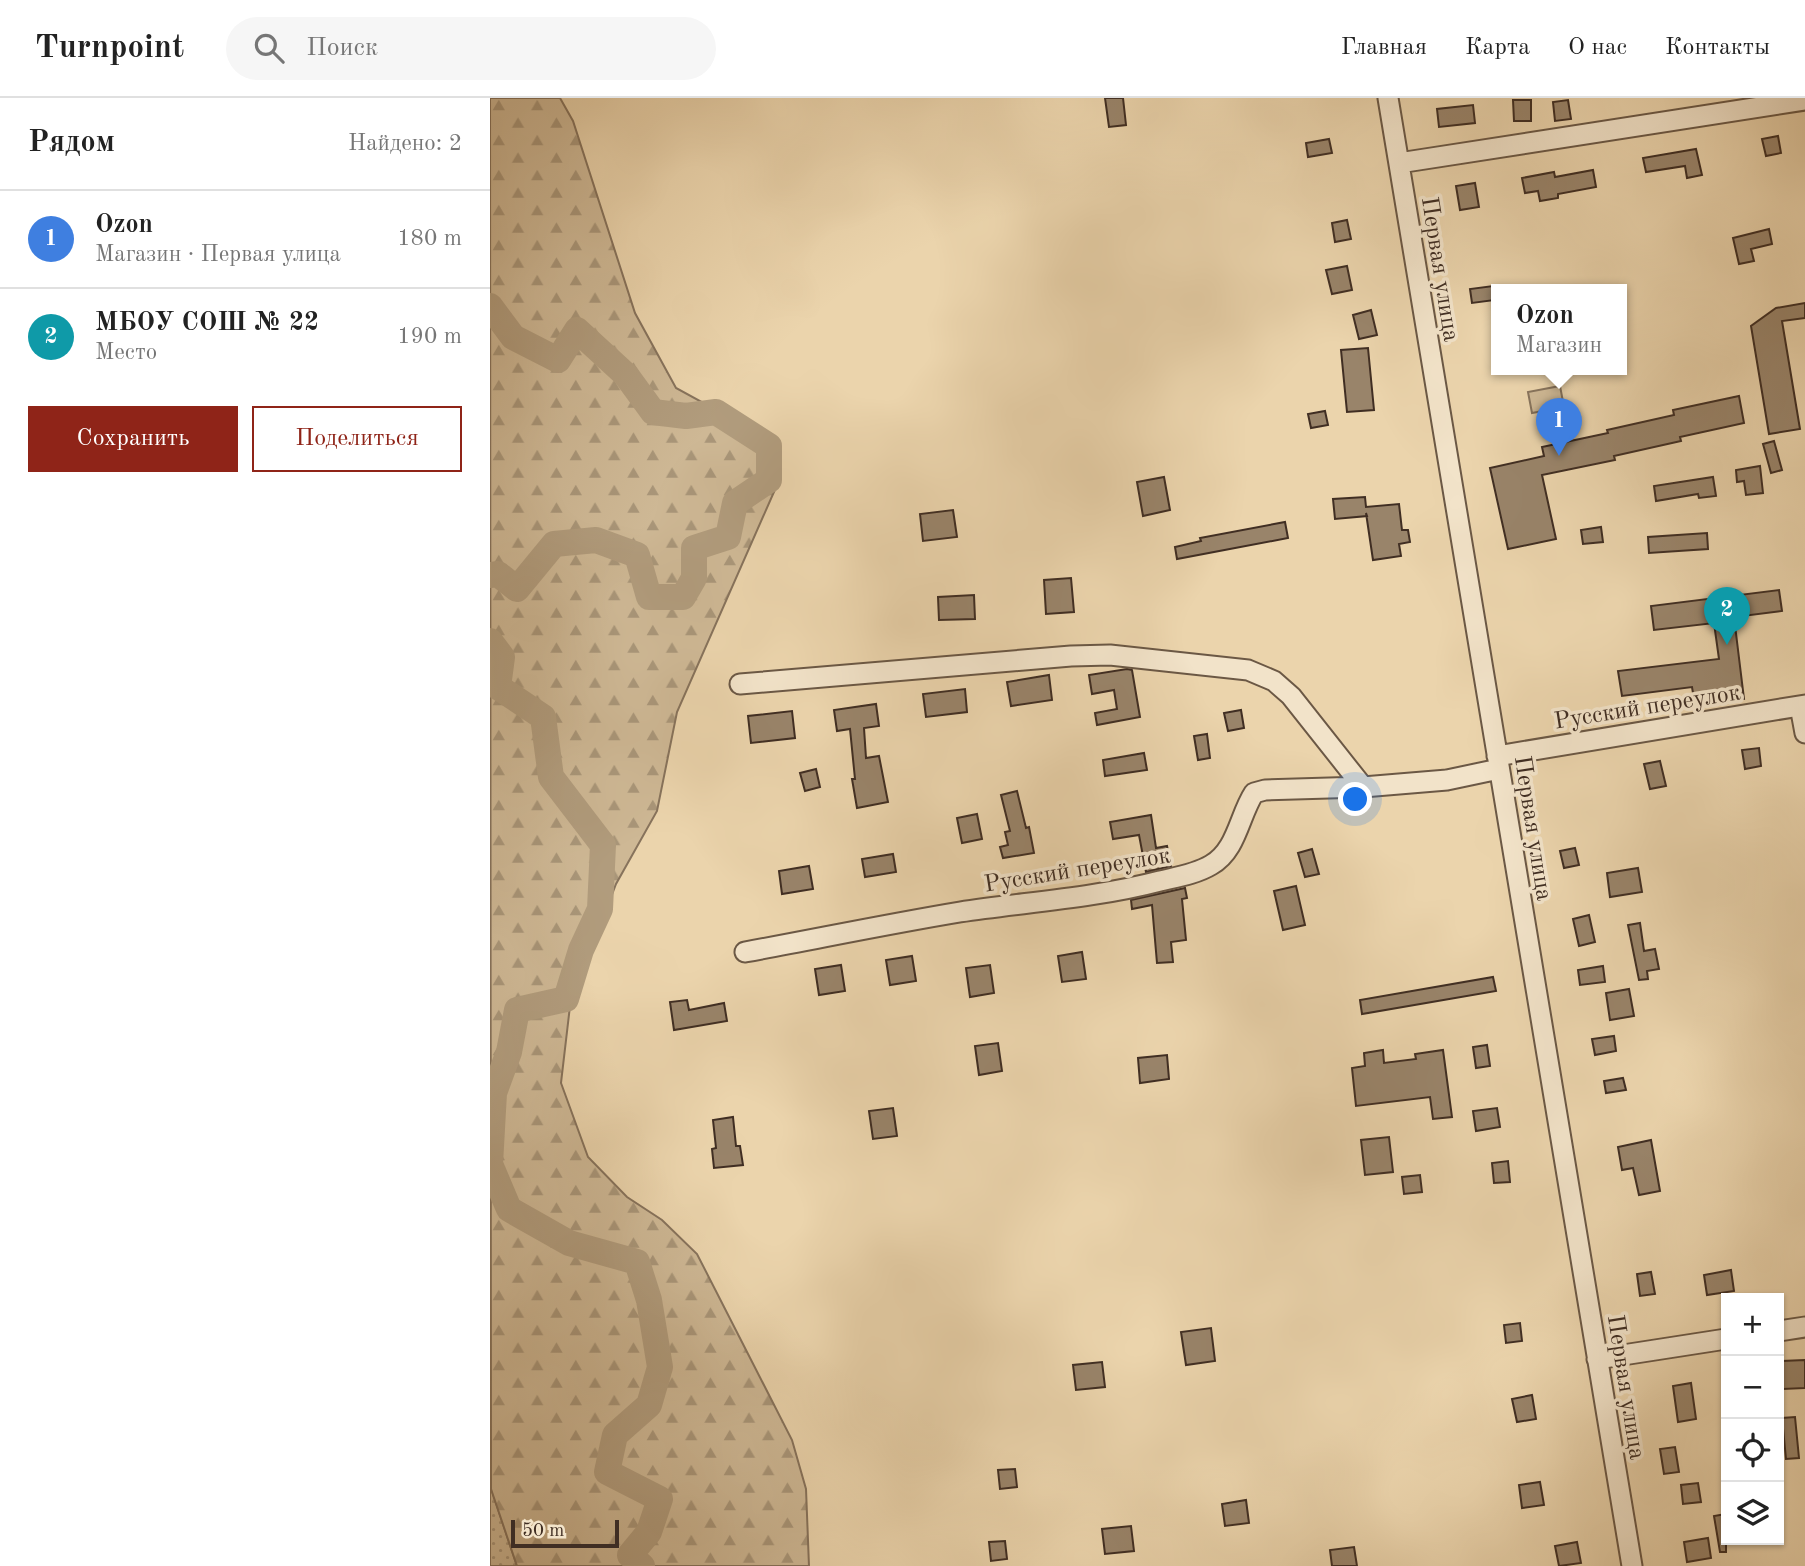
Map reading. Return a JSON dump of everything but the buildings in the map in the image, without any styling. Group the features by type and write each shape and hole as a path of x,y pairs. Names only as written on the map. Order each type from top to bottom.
{"street":[{"name":"Первая улица","path":"1388,98 1632,1566"},
{"path":"1399,163 1805,100"},
{"path":"740,684 1071,656 1110,655 1248,670 1274,681 1292,696 1363,787"},
{"path":"1802,705 1805,733"},
{"name":"Русский переулок","path":"745,952 960,912 1128,890 1195,873 1214,864 1224,853 1241,827 1254,793 1265,790 1363,787 1447,780 1498,762 1802,705"},
{"path":"1784,1330 1805,1327"},
{"path":"1597,1359 1721,1340"}],"green space":[{"path":"490,98 560,98 573,121 635,313 676,388 773,441 781,461 781,476 677,712 657,811 616,884 570,1006 561,1083 588,1157 627,1197 662,1220 697,1254 792,1440 806,1489 809,1566 517,1566 491,1489"},
{"path":"1560,386 1564,407 1532,413 1528,392"},
{"path":"490,1485 517,1566 490,1566"}],"waterway":[{"path":"490,306 513,337 558,360 577,330 626,375 653,412 686,416 716,412 769,446 769,480 735,503 728,537 694,548 694,578 683,597 649,597 637,555 596,540 554,544 517,589 498,574 490,575"},
{"path":"490,641 502,657 498,687 543,717 551,777 603,845 600,909 581,950 566,999 517,1010 509,1052 494,1093 490,1164 509,1209 569,1243 637,1262 649,1300 660,1367 649,1405 615,1435 607,1472 660,1499 649,1532 630,1555 642,1566"}],"place":[{"name":"Ozon","path":"1559,456"},
{"name":"МБОУ СОШ № 22","path":"1727,645"}]}
